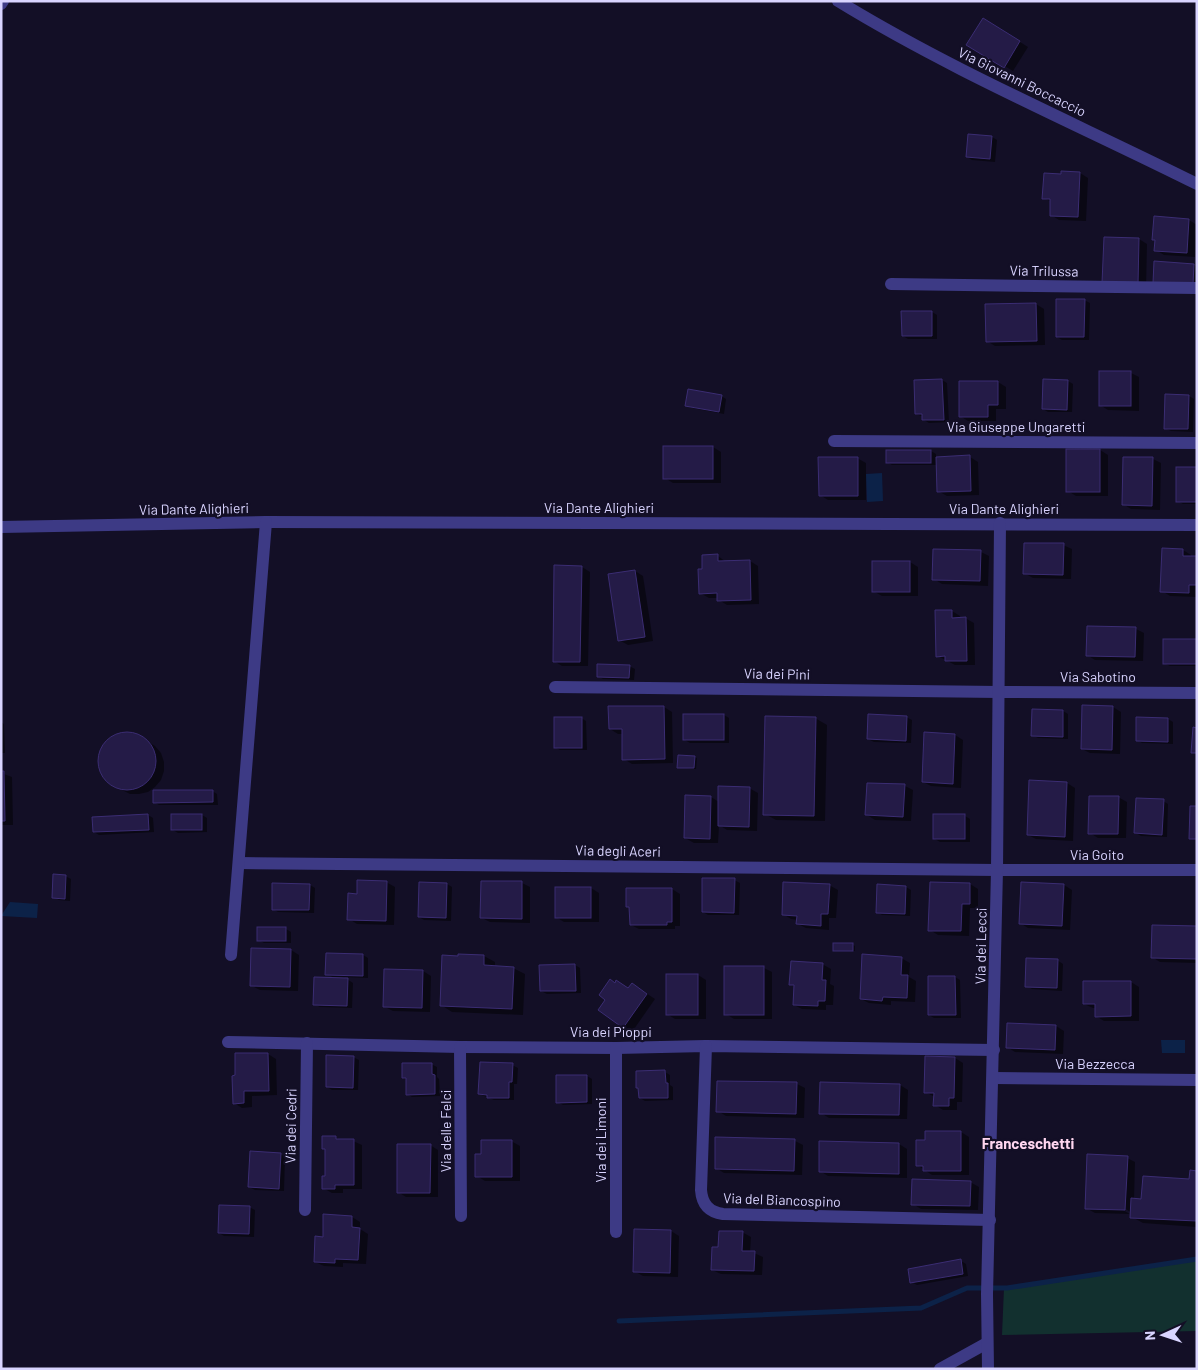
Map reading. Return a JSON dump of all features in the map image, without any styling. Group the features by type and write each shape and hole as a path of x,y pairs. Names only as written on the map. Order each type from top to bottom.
{"street":[{"name":"Via Giovanni Boccaccio","path":"838,1 961,69 1197,184"},
{"name":"Via Trilussa","path":"890,284 1197,288"},
{"name":"Via Giuseppe Ungaretti","path":"834,441 1197,443"},
{"name":"Via Dante Alighieri","path":"1,527 266,522 1197,525"},
{"path":"231,954 266,522"},
{"name":"Via dei Lecci","path":"988,1369 997,870 1000,523"},
{"name":"Via dei Pini","path":"555,687 999,692"},
{"name":"Via Sabotino","path":"999,692 1197,692"},
{"name":"Via degli Aceri","path":"239,863 997,870"},
{"name":"Via Goito","path":"997,870 1197,870"},
{"name":"Via dei Pioppi","path":"228,1042 460,1047 616,1048 706,1046 994,1050"},
{"name":"Via dei Cedri","path":"305,1210 307,1043"},
{"name":"Via del Biancospino","path":"706,1046 701,1190 704,1204 710,1210 723,1214 990,1220"},
{"name":"Via delle Felci","path":"460,1047 461,1216"},
{"name":"Via dei Limoni","path":"616,1048 616,1232"},
{"name":"Via Bezzecca","path":"994,1078 1197,1080"},
{"path":"940,1369 987,1343"}],"green space":[{"path":"1197,1259 1197,1331 1002,1335 1004,1288"}],"water":[{"path":"882,473 883,501 867,502 866,474"},
{"path":"10,902 38,904 37,918 1,916"},
{"path":"1161,1040 1185,1040 1185,1053 1162,1053"}],"building":[{"path":"983,18 1020,41 1004,68 966,45"},
{"path":"968,134 992,136 990,159 966,157"},
{"path":"1061,171 1080,172 1078,217 1050,216 1050,199 1042,199 1044,173 1061,174"},
{"path":"1154,216 1189,219 1187,253 1154,251 1155,240 1152,240"},
{"path":"1104,237 1139,238 1138,285 1102,283"},
{"path":"1154,261 1194,264 1193,285 1153,283"},
{"path":"1056,299 1085,299 1084,337 1056,337"},
{"path":"1036,303 1037,341 986,342 985,304"},
{"path":"901,311 932,311 932,336 902,336"},
{"path":"1099,371 1131,371 1131,406 1099,406"},
{"path":"942,379 944,420 922,420 922,414 915,414 914,380"},
{"path":"1043,379 1068,380 1067,410 1042,409"},
{"path":"959,381 998,381 998,405 988,405 988,417 959,417"},
{"path":"688,389 722,395 719,412 685,406"},
{"path":"1165,394 1189,395 1188,429 1164,429"},
{"path":"663,446 713,446 713,479 663,479"},
{"path":"1066,449 1100,449 1100,492 1066,492"},
{"path":"886,450 931,450 931,463 886,463"},
{"path":"970,455 971,491 937,492 936,457"},
{"path":"818,457 858,457 858,496 819,496"},
{"path":"1123,457 1153,457 1152,506 1122,505"},
{"path":"1176,467 1197,467 1197,502 1176,502"},
{"path":"1024,543 1064,543 1063,575 1023,574"},
{"path":"1162,548 1183,549 1183,556 1197,556 1197,585 1189,585 1189,593 1160,592"},
{"path":"933,549 981,550 980,581 932,580"},
{"path":"718,554 718,561 750,560 751,600 717,601 717,593 699,594 698,569 702,569 702,555"},
{"path":"872,561 910,561 910,592 872,592"},
{"path":"554,565 582,566 580,662 553,662"},
{"path":"635,570 645,637 618,641 608,574"},
{"path":"935,610 952,610 952,618 966,617 967,661 945,661 945,656 936,657"},
{"path":"1087,626 1136,627 1135,657 1086,656"},
{"path":"1163,639 1197,639 1197,664 1163,664"},
{"path":"597,664 630,665 629,678 597,677"},
{"path":"1082,705 1113,706 1112,750 1081,749"},
{"path":"608,706 664,706 665,759 622,760 622,729 609,729"},
{"path":"1032,709 1063,710 1063,737 1031,736"},
{"path":"683,714 724,714 724,740 683,740"},
{"path":"868,714 907,716 906,741 867,739"},
{"path":"765,716 816,717 814,816 763,815"},
{"path":"554,717 582,717 582,748 554,748"},
{"path":"1136,717 1168,718 1168,742 1136,741"},
{"path":"1193,727 1197,728 1197,753 1191,753"},
{"path":"127,732 143,737 151,745 156,761 151,777 143,785 127,790 111,785 103,777 98,761 103,745 111,737"},
{"path":"924,732 955,734 953,784 922,782"},
{"path":"678,755 695,756 694,768 677,768"},
{"path":"1,771 4,771 5,821 1,821"},
{"path":"1029,780 1067,782 1065,837 1027,835"},
{"path":"867,783 905,784 903,817 865,815"},
{"path":"718,786 750,787 749,827 718,826"},
{"path":"153,790 213,790 213,802 153,803"},
{"path":"685,795 711,796 710,839 684,838"},
{"path":"1089,796 1119,796 1118,834 1088,834"},
{"path":"1136,798 1164,799 1162,835 1134,833"},
{"path":"1190,806 1197,806 1197,839 1189,839"},
{"path":"148,814 149,830 93,832 92,817"},
{"path":"171,814 202,814 202,830 171,830"},
{"path":"933,814 965,814 965,839 933,839"},
{"path":"53,874 66,875 65,899 52,898"},
{"path":"702,878 735,878 734,913 702,912"},
{"path":"357,880 387,881 386,921 347,920 348,893 357,894"},
{"path":"481,881 522,881 522,919 480,918"},
{"path":"419,882 447,883 446,918 418,917"},
{"path":"783,882 830,884 828,914 821,914 821,926 796,924 797,916 782,915"},
{"path":"930,882 970,883 970,904 962,904 961,931 928,931"},
{"path":"1021,882 1064,884 1062,926 1019,924"},
{"path":"272,883 310,884 309,910 272,910"},
{"path":"877,884 906,886 905,914 876,913"},
{"path":"555,887 591,887 591,918 555,918"},
{"path":"626,888 672,888 672,922 667,922 667,925 630,925 629,907 626,907"},
{"path":"1152,925 1197,926 1197,959 1151,958"},
{"path":"257,927 286,927 286,941 257,941"},
{"path":"833,943 853,943 853,951 833,951"},
{"path":"251,948 291,949 290,987 250,986"},
{"path":"326,953 363,954 363,976 325,975"},
{"path":"458,954 484,955 484,965 514,967 512,1009 440,1006 442,955 458,956"},
{"path":"862,954 902,957 901,975 908,975 907,998 883,997 882,1001 860,999"},
{"path":"1026,958 1058,959 1057,988 1025,987"},
{"path":"791,961 823,963 822,980 826,980 825,1001 818,1001 818,1006 793,1005 794,985 789,985"},
{"path":"575,964 576,991 540,991 539,965"},
{"path":"724,966 764,966 764,1015 724,1015"},
{"path":"384,969 423,970 422,1008 383,1007"},
{"path":"666,974 698,974 698,1015 666,1015"},
{"path":"928,976 955,976 956,1015 928,1015"},
{"path":"314,977 348,978 347,1006 313,1005"},
{"path":"610,979 615,983 616,980 628,988 632,983 647,994 623,1028 598,1010 605,1000 599,995"},
{"path":"1083,981 1131,981 1131,1016 1095,1017 1095,1004 1083,1004"},
{"path":"1007,1023 1056,1025 1055,1050 1006,1048"},
{"path":"235,1053 268,1053 269,1091 244,1091 244,1103 233,1104 232,1076 235,1075"},
{"path":"326,1055 354,1056 353,1088 326,1087"},
{"path":"925,1056 955,1057 954,1098 949,1098 949,1106 933,1106 934,1093 924,1093"},
{"path":"480,1062 513,1063 512,1082 509,1082 509,1098 487,1098 487,1095 478,1094"},
{"path":"402,1063 432,1063 432,1074 435,1075 435,1094 406,1095 406,1078 402,1078"},
{"path":"665,1070 666,1083 668,1083 668,1098 639,1098 638,1088 636,1088 636,1071"},
{"path":"556,1075 587,1075 587,1102 556,1103"},
{"path":"717,1081 797,1082 796,1114 716,1112"},
{"path":"820,1082 900,1084 899,1115 819,1114"},
{"path":"925,1131 961,1131 961,1171 923,1171 923,1166 916,1166 916,1140 925,1140"},
{"path":"322,1136 336,1136 336,1139 354,1139 354,1185 335,1185 335,1189 322,1189 322,1176 325,1176 325,1149 322,1149"},
{"path":"715,1137 795,1139 794,1171 715,1169"},
{"path":"481,1140 512,1140 512,1177 475,1177 475,1154 481,1154"},
{"path":"819,1141 899,1143 899,1174 819,1172"},
{"path":"397,1144 431,1144 430,1193 397,1193"},
{"path":"250,1151 281,1153 279,1189 248,1187"},
{"path":"1087,1154 1128,1156 1125,1210 1085,1209"},
{"path":"1190,1170 1197,1171 1197,1221 1130,1218 1131,1198 1141,1199 1143,1176 1189,1179"},
{"path":"912,1179 971,1181 970,1206 911,1205"},
{"path":"219,1205 250,1206 249,1234 218,1233"},
{"path":"323,1214 352,1216 352,1227 360,1228 358,1260 335,1259 335,1263 314,1262 315,1236 323,1237"},
{"path":"634,1229 671,1230 670,1273 633,1272"},
{"path":"719,1231 743,1231 742,1251 755,1251 754,1271 711,1270 712,1247 718,1247"},
{"path":"961,1259 963,1274 910,1283 908,1269"}],"waterway":[{"path":"619,1321 921,1308 967,1288 1007,1288 1197,1259"}],"district":[{"name":"Franceschetti","path":"1028,1144"}]}
